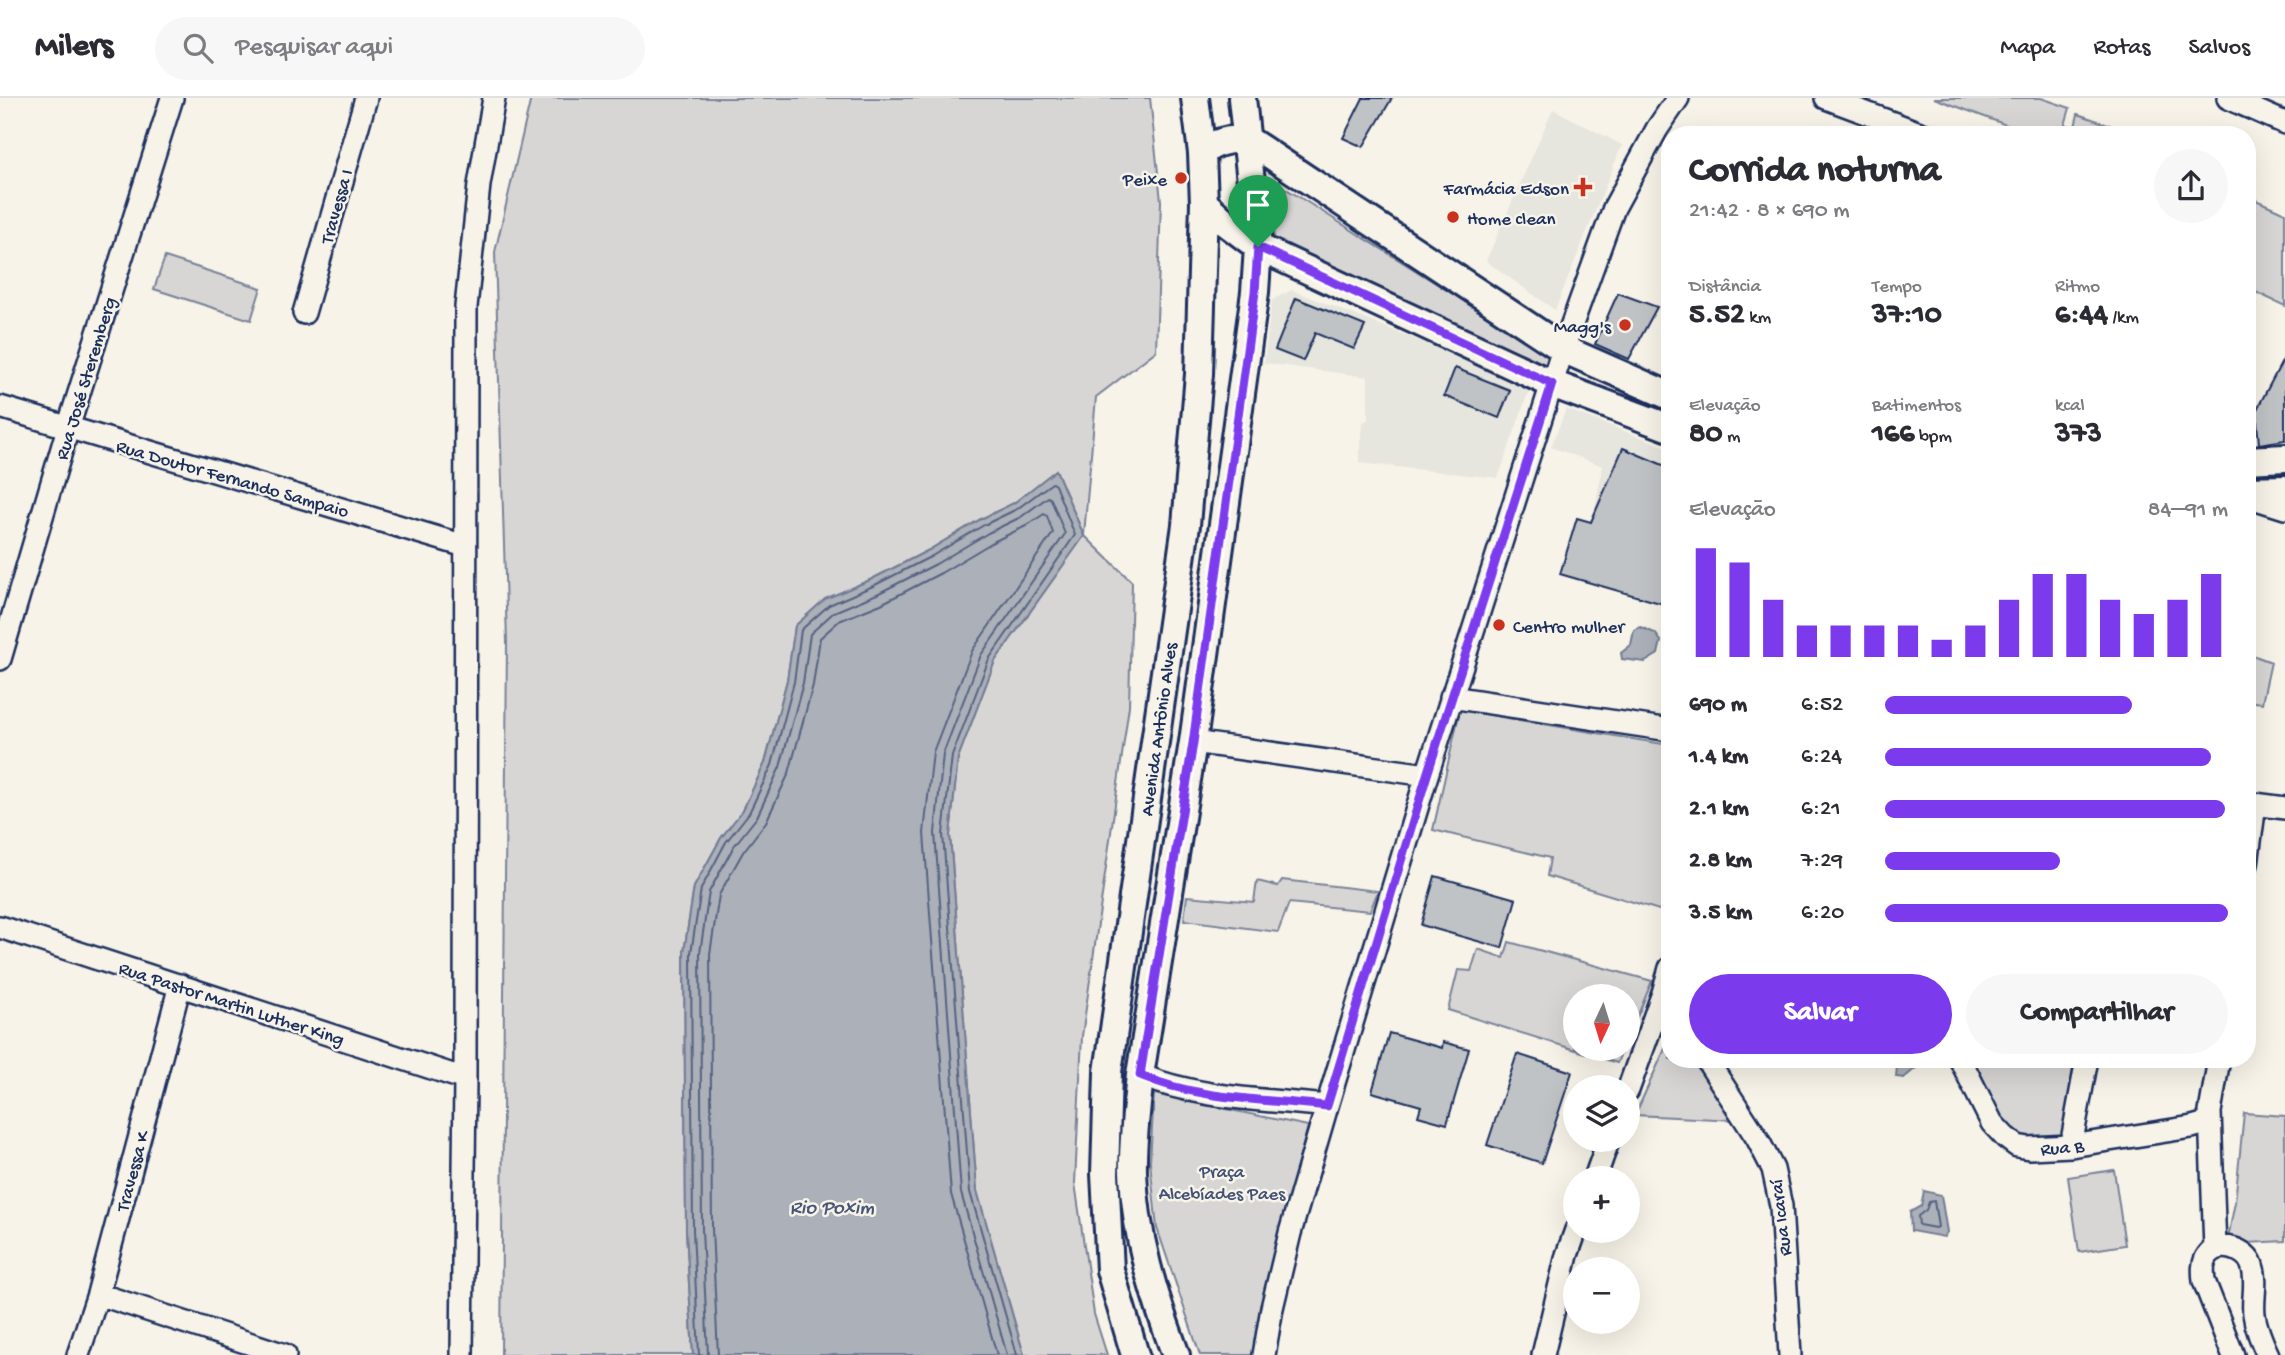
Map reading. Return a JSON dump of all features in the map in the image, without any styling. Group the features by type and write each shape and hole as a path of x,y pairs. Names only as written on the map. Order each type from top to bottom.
{"main road":[{"name":"Avenida Antônio Alves","path":"1135,1355 1110,1270 1105,1174 1108,1072 1186,525 1199,374 1204,203 1202,153 1195,98"},
{"name":"Avenida Antônio Alves","path":"1176,1355 1156,1303 1139,1232 1133,1171 1140,1075 1193,743 1255,292 1258,247 1242,98"},
{"path":"1202,153 1220,141 1248,140 1563,349 1661,392"},
{"path":"1204,203 1258,247 1552,384 1661,425"},
{"path":"2256,460 2285,458"},
{"path":"2256,490 2285,489"}],"street":[{"name":"Rua José Steremberg","path":"0,659 68,428 172,98"},
{"name":"Travessa I","path":"304,313 366,98"},
{"path":"462,1355 466,307 479,185 494,98"},
{"path":"1264,1355 1290,1233 1327,1106 1451,697 1563,349 1614,208 1657,129 1678,98"},
{"path":"1826,98 1901,126"},
{"path":"2228,98 2285,123"},
{"name":"Rua Doutor Fernando Sampaio","path":"0,407 465,546"},
{"path":"2256,499 2285,508"},
{"path":"1451,697 1661,729"},
{"path":"1193,743 1427,775"},
{"path":"2256,804 2285,808"},
{"name":"Rua Pastor Martin Luther King","path":"0,926 465,1079"},
{"name":"Travessa K","path":"78,1355 98,1294 180,985"},
{"path":"1634,1075 1661,1010"},
{"name":"Rua Icaraí","path":"1712,1068 1757,1138 1773,1169 1781,1206 1790,1355"},
{"name":"Rua B","path":"1965,1068 1992,1122 2017,1146 2071,1146 2210,1122"},
{"path":"2071,1146 2085,1068"},
{"path":"2215,1249 2210,1112 2217,1068"},
{"path":"1140,1075 1189,1090 1327,1106"},
{"path":"1543,1355 1571,1243"},
{"path":"2233,1355 2204,1281 2203,1268 2207,1256 2215,1249 2229,1247 2243,1251 2252,1264 2255,1283 2254,1313 2259,1336 2268,1355"},
{"path":"98,1294 285,1355"}],"shaded area":[{"path":"1553,109 1622,145 1555,310 1486,261"},
{"path":"1292,290 1531,385 1498,478 1359,463 1362,423 1368,420 1368,377 1264,363 1272,300"},
{"path":"1566,409 1661,445 1661,543 1592,523 1603,466 1551,447"}],"green space":[{"path":"531,98 1150,98 1161,201 1156,351 1096,397 1084,535 1132,582 1129,706 1082,1036 1075,1183 1094,1314 1107,1355 1024,1355 977,1191 950,835 958,758 995,661 1084,536 1056,470 1014,503 870,580 825,599 795,626 787,680 765,763 743,810 721,838 694,887 684,952 686,1230 693,1355 501,1355 507,642 495,252"},
{"path":"1934,98 2041,98 2070,108 2065,125 2070,126 2009,126"},
{"path":"2078,114 2112,126 2075,126"},
{"path":"1269,178 1553,357 1548,371 1274,240"},
{"path":"2256,200 2285,213 2285,306 2256,292"},
{"path":"165,257 261,288 251,320 154,289"},
{"path":"2256,656 2271,662 2262,703 2256,702"},
{"path":"1460,710 1661,744 1661,911 1547,876 1550,858 1433,830"},
{"path":"1282,880 1378,891 1370,911 1289,903 1278,932 1184,920 1187,896 1254,902 1257,881 1278,886"},
{"path":"1509,942 1652,981 1640,1010 1640,984 1563,984 1563,1046 1448,1010 1458,970 1471,971 1478,949 1504,958"},
{"path":"1661,1058 1661,1068 1702,1068 1735,1120 1640,1115 1640,1104"},
{"path":"1977,1068 2076,1068 2064,1144 2011,1145"},
{"name":"Praça Alcebíades Paes","path":"1154,1094 1308,1126 1269,1272 1262,1355 1200,1355 1157,1228 1150,1162"},
{"path":"2244,1113 2285,1116 2285,1241 2227,1244 2235,1202"},
{"path":"2114,1170 2125,1245 2079,1252 2068,1177"}],"water":[{"name":"Rio Poxim","path":"1056,470 1084,536 995,661 958,758 950,835 977,1191 1024,1355 693,1355 686,1230 684,952 694,887 721,838 743,810 765,763 787,680 795,626 825,599 870,580 1014,503"},
{"path":"1640,627 1655,633 1661,641 1658,654 1645,662 1622,659 1621,653 1631,645 1634,630"},
{"path":"1897,1068 1916,1068 1904,1078 1896,1077"},
{"path":"1924,1191 1941,1195 1947,1232 1944,1237 1911,1231 1910,1212 1921,1206"}],"building":[{"path":"1363,98 1392,98 1363,147 1343,138"},
{"name":"Magg's","path":"1618,293 1657,307 1629,359 1595,344"},
{"path":"1296,298 1365,326 1354,349 1315,333 1303,361 1275,350"},
{"path":"2285,356 2285,440 2259,444 2256,411"},
{"path":"1455,368 1510,390 1499,418 1444,396"},
{"path":"1623,448 1661,464 1661,603 1560,574 1577,518 1591,522"},
{"path":"1435,876 1516,899 1502,948 1421,925"},
{"path":"1389,1033 1442,1048 1443,1042 1469,1049 1447,1124 1418,1116 1421,1106 1372,1092"},
{"path":"1517,1054 1572,1072 1571,1075 1563,1075 1563,1099 1542,1163 1487,1145"}],"place":[{"name":"Peixe","path":"1181,178"},
{"name":"Farmácia Edson","path":"1583,187"},
{"name":"Home clean","path":"1453,217"},
{"name":"Magg's","path":"1625,325"},
{"name":"Centro mulher","path":"1499,625"}],"route":[{"path":"1258,247 1552,384 1427,775 1327,1106 1189,1090 1140,1075 1193,743 1255,292 1258,247"}]}
